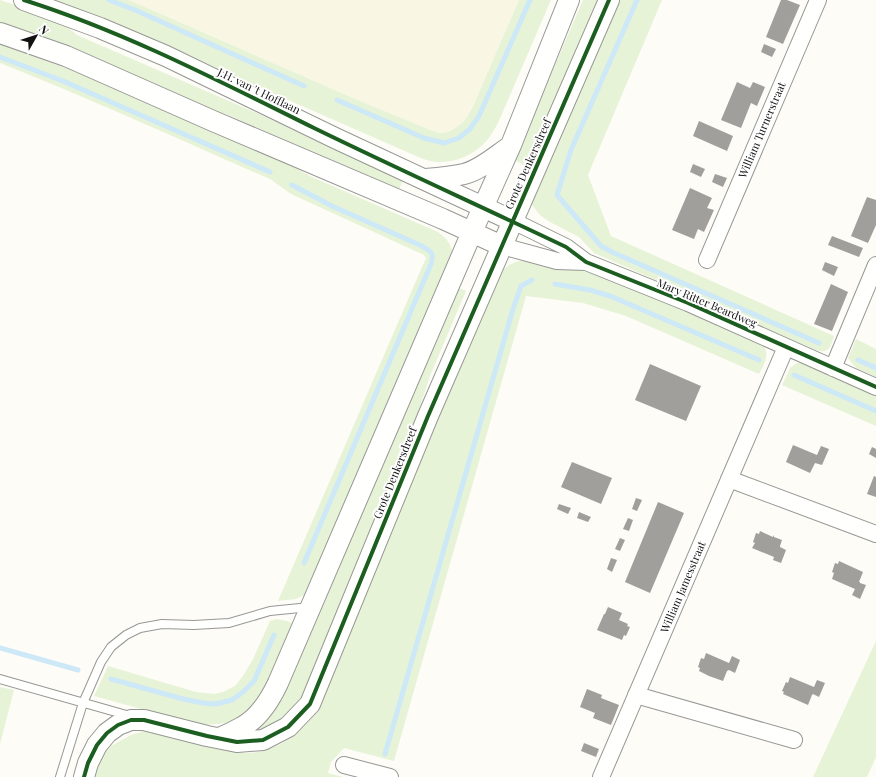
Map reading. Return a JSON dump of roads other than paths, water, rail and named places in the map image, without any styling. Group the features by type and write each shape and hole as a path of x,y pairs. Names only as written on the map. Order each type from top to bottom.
{"street":[{"name":"J.H. van 't Hofflaan","path":"24,0 100,28 166,56 513,221"},
{"name":"Grote Denkersdreef","path":"219,738 244,726 258,714 270,700 472,232 511,146 569,0"},
{"name":"Grote Denkersdreef","path":"84,777 88,762 97,745 107,733 118,725 131,720 144,720 237,742 263,740 288,727 310,704 428,416 609,0"},
{"name":"William Turnerstraat","path":"707,260 818,0"},
{"path":"0,33 66,56 502,246"},
{"path":"422,179 466,174 486,164 511,146"},
{"name":"Mary Ritter Beardweg","path":"513,221 566,246 586,262 688,303 876,387"},
{"name":"Mary Ritter Beardweg","path":"502,246 557,261 586,262"},
{"path":"833,368 876,265"},
{"name":"William Jamesstraat","path":"601,777 786,347"},
{"path":"729,479 876,534"},
{"path":"636,695 794,740"},
{"path":"344,765 390,777"}],"lane":[{"path":"60,777 83,703 101,662 111,648 126,635 140,628 162,624 194,625 229,622 270,612 311,607"},
{"path":"0,679 144,720"}],"waterway":[{"path":"109,0 135,10 304,86"},
{"path":"337,100 424,138 444,143 459,138 470,129 479,116 530,0"},
{"path":"637,0 571,150 557,195 601,246 819,343"},
{"path":"0,57 63,81 270,172"},
{"path":"292,185 334,207 422,246 430,251 432,255 431,264 304,563"},
{"path":"385,754 513,309 521,286 532,280"},
{"path":"555,284 590,290 610,296 759,360"},
{"path":"858,360 876,368"},
{"path":"794,375 876,411"},
{"path":"111,679 203,703 216,704 232,700 254,681 274,635"},
{"path":"0,648 78,670"}]}
